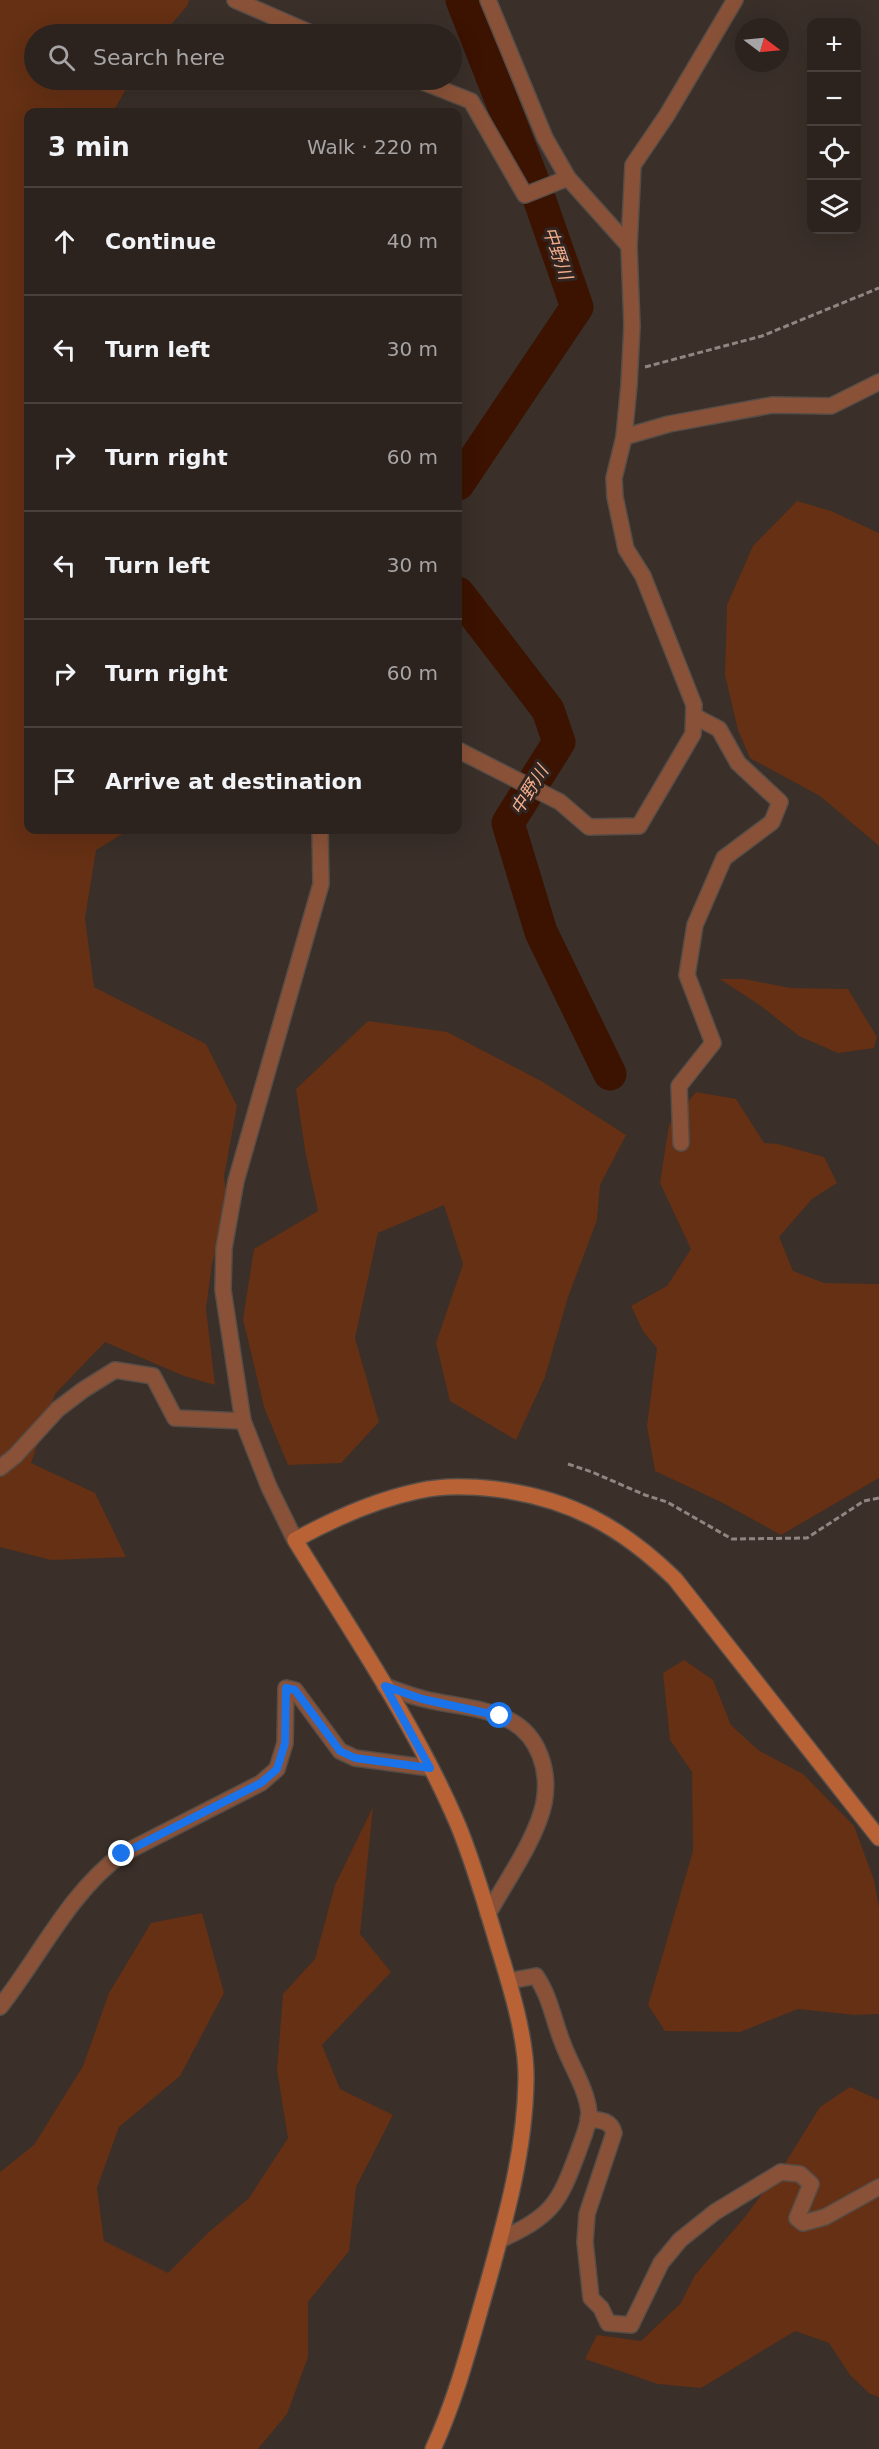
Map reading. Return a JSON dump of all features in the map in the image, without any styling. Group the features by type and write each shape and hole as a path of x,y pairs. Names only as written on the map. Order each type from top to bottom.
{"street":[{"path":"234,0 290,24"},
{"path":"488,0 545,138 568,178 629,246"},
{"path":"462,752 560,802 589,827 639,826 693,734 694,705 643,576 626,549 615,497 614,478 624,437 630,371 632,326 629,246 633,165 667,115 735,0"},
{"path":"443,90 471,101 525,195 568,178"},
{"path":"624,437 669,424 772,405 831,406 879,382"},
{"path":"681,1143 679,1086 713,1044 687,975 695,925 724,858 772,822 780,802 738,763 719,729 694,716"},
{"path":"320,834 321,884 236,1181 224,1248 223,1290 243,1421 269,1487 295,1540 385,1686 430,1768 458,1826 509,1981 521,2033 526,2077 520,2152 500,2240 446,2421 433,2449"},
{"path":"0,1468 15,1456 58,1409 115,1370 153,1376 175,1418 243,1421"},
{"path":"295,1540 315,1529 387,1500 443,1487 474,1487 515,1492 582,1511 633,1542 675,1579 879,1838"},
{"path":"385,1686 422,1699 475,1709 509,1720 523,1728 538,1747 543,1764 544,1801 537,1823 488,1914"},
{"path":"0,2007 71,1906 101,1869 122,1854 261,1783 277,1769 285,1743 286,1688 295,1690 340,1751 355,1758 430,1768"},
{"path":"500,2240 534,2224 560,2197 588,2120 585,2096 562,2044 543,1985 537,1976 509,1981"},
{"path":"588,2120 605,2121 612,2127 614,2133 587,2214 585,2242 591,2298 601,2308 608,2324 631,2325 661,2263 680,2240 715,2212 782,2172 800,2174 811,2184 798,2218 803,2223 825,2217 879,2187"}],"path":[{"path":"630,371 762,336 879,288"},
{"path":"568,1464 667,1502 732,1539 807,1538 864,1501 879,1498"}],"shaded area":[{"path":"0,0 189,0 187,6 172,24 24,24 24,90 125,90 115,108 24,108 24,834 122,834 96,850 85,918 94,987 206,1044 237,1106 224,1176 228,1208 212,1264 206,1309 215,1385 184,1376 105,1342 55,1394 31,1463 95,1493 126,1557 51,1560 0,1547"},
{"path":"797,501 831,511 879,533 879,846 820,796 750,758 738,730 725,675 727,605 753,546"},
{"path":"720,979 744,979 790,988 848,989 877,1037 874,1048 838,1053 799,1036 761,1006"},
{"path":"368,1021 447,1032 543,1082 626,1135 600,1185 597,1220 568,1297 545,1377 516,1440 450,1401 436,1343 463,1264 444,1205 378,1233 355,1338 379,1422 341,1463 288,1465 264,1407 243,1319 254,1249 318,1211 305,1150 296,1089"},
{"path":"696,1092 736,1099 764,1143 778,1144 824,1157 837,1183 812,1199 779,1237 793,1271 824,1283 879,1284 879,1478 781,1535 723,1503 655,1471 647,1426 657,1348 643,1331 631,1306 667,1286 691,1249 660,1183 669,1125"},
{"path":"684,1660 713,1680 731,1725 758,1750 803,1774 854,1826 874,1880 879,1907 879,2014 855,2015 798,2009 740,2032 665,2031 648,2005 693,1851 692,1772 670,1740 663,1673"},
{"path":"373,1807 360,1934 391,1972 322,2045 340,2089 393,2115 356,2187 349,2251 308,2302 308,2357 287,2414 258,2449 0,2449 0,2172 34,2145 83,2066 109,1993 151,1923 202,1913 224,1993 180,2076 119,2127 97,2188 104,2241 168,2273 208,2233 249,2198 288,2138 277,2070 283,1994 315,1959 335,1885"},
{"path":"850,2087 879,2100 879,2397 870,2394 850,2375 829,2343 795,2331 701,2388 658,2384 585,2359 597,2335 641,2341 681,2303 695,2275 744,2218 784,2165 820,2107"}],"waterway":[{"name":"中野川","path":"462,0 533,181 577,307 462,478"},
{"name":"中野川","path":"462,598 548,710 559,742 508,823 541,932 610,1074"}],"route":[{"path":"122,1854 185,1824 261,1783 277,1769 285,1743 286,1688 295,1690 340,1751 355,1758 430,1768 385,1686 422,1699 500,1716"}]}
